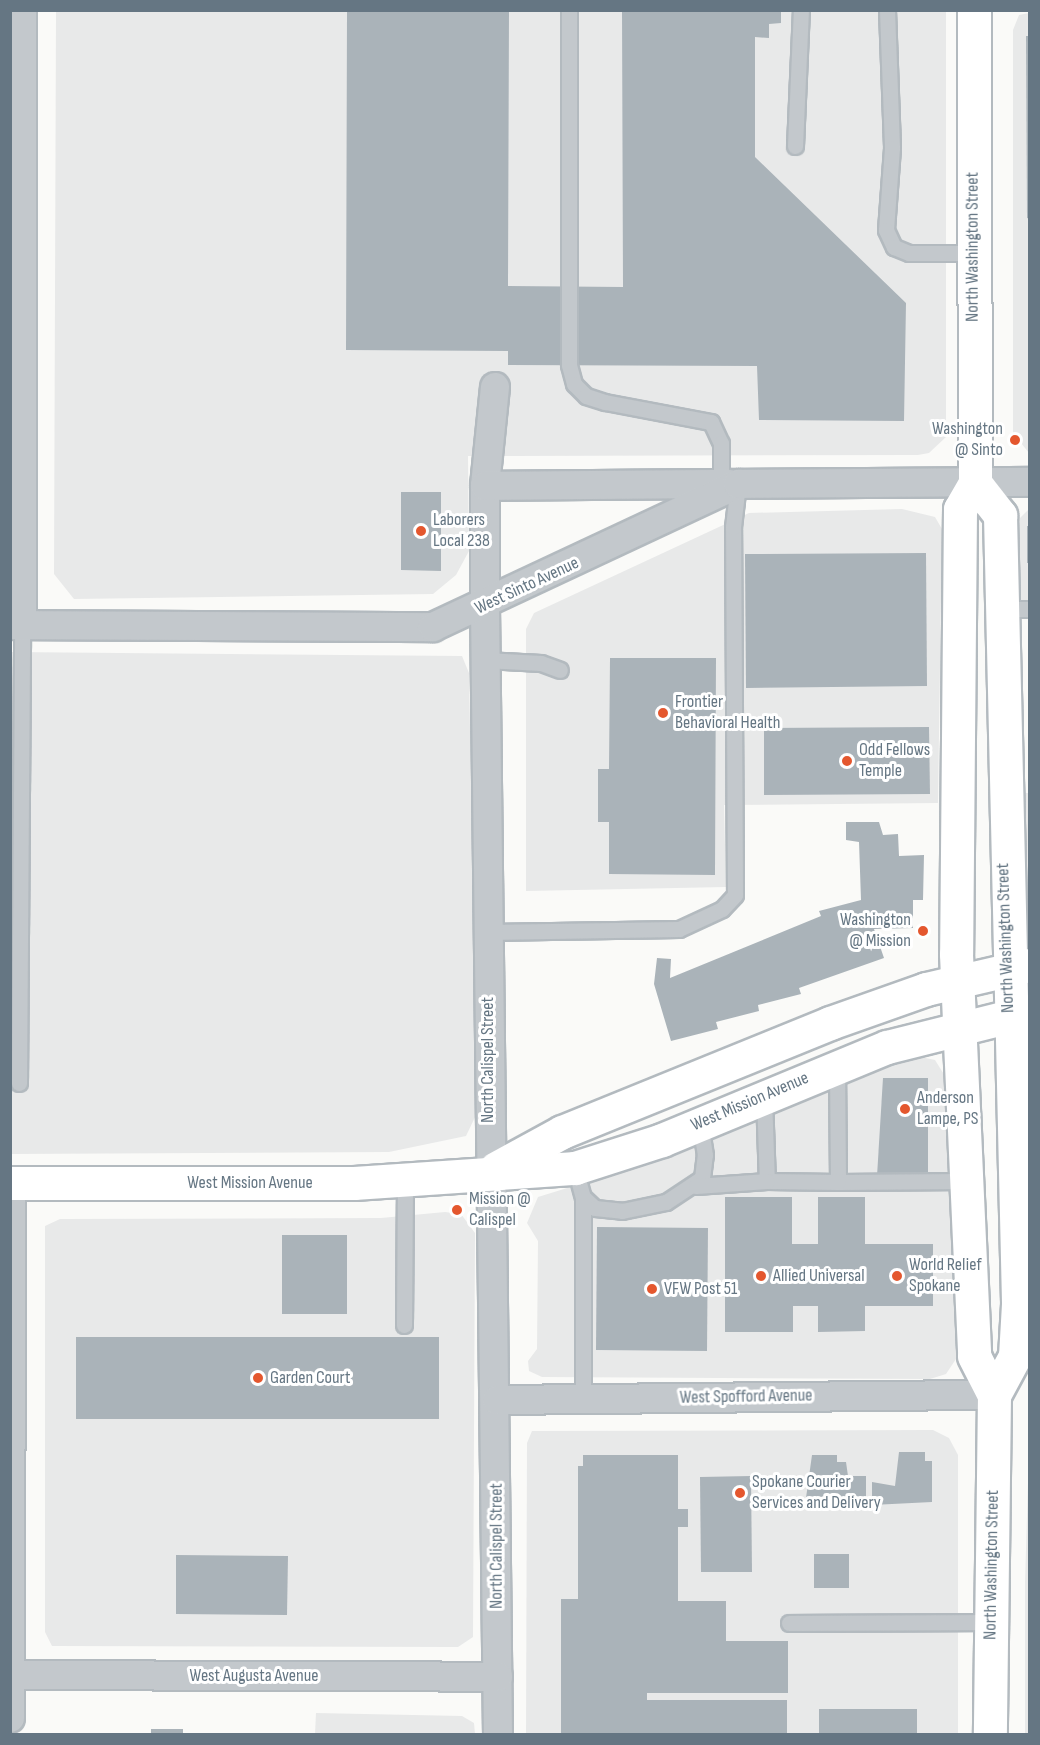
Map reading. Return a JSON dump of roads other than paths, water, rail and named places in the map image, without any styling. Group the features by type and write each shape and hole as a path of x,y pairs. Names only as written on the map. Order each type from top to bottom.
{"main road":[{"name":"North Washington Street","path":"974,10 972,253 975,483 960,509 957,980 974,1356 994,1395 990,1734"},
{"name":"North Washington Street","path":"975,483 1000,515 1015,609 1019,1013 1018,1304 1015,1356 994,1395"},
{"name":"West Mission Avenue","path":"489,1172 562,1132 715,1068 957,980 1018,967"},
{"name":"West Mission Avenue","path":"11,1183 405,1180 489,1172 579,1183 700,1124 837,1066 959,1026 1019,1013"}],"street":[{"path":"16,625 22,10"},
{"name":"North Calispel Street","path":"495,387 485,486 484,607 489,1172 497,1400 498,1734"},
{"name":"West Sinto Avenue","path":"16,625 433,627 484,607 727,486 1029,482"},
{"path":"485,486 727,486"},
{"path":"10,1718 11,1183"},
{"name":"West Spofford Avenue","path":"497,1400 994,1395"},
{"name":"West Augusta Avenue","path":"11,1675 498,1677"}],"lane":[{"path":"487,932 679,929 722,909 735,895 733,527 721,443 711,422 605,402 586,396 574,384 569,366 569,10"},
{"path":"795,146 801,10"},
{"path":"886,10 892,148 886,231 894,247 909,253 972,253"},
{"path":"16,625 19,1083"},
{"path":"485,660 541,663 560,670"},
{"path":"837,1066 838,1182"},
{"path":"764,1097 767,1181"},
{"path":"696,1186 705,1155 700,1124"},
{"path":"404,1325 405,1180"},
{"path":"579,1183 595,1208 622,1211 666,1202 696,1186 767,1181 966,1181"},
{"path":"579,1183 583,1399"},
{"path":"789,1623 992,1622"}],"place":[{"name":"Washington @ Sinto","path":"1015,440"},
{"name":"Laborers Local 238","path":"421,531"},
{"name":"Frontier Behavioral Health","path":"663,713"},
{"name":"Odd Fellows Temple","path":"847,761"},
{"name":"Washington @ Mission","path":"923,931"},
{"name":"Anderson Lampe, PS","path":"905,1109"},
{"name":"Mission @ Calispel","path":"457,1210"},
{"name":"Allied Universal","path":"761,1276"},
{"name":"World Relief Spokane","path":"897,1276"},
{"name":"VFW Post 51","path":"652,1289"},
{"name":"Garden Court","path":"258,1378"},
{"name":"Spokane Courier Services and Delivery","path":"740,1493"}]}
